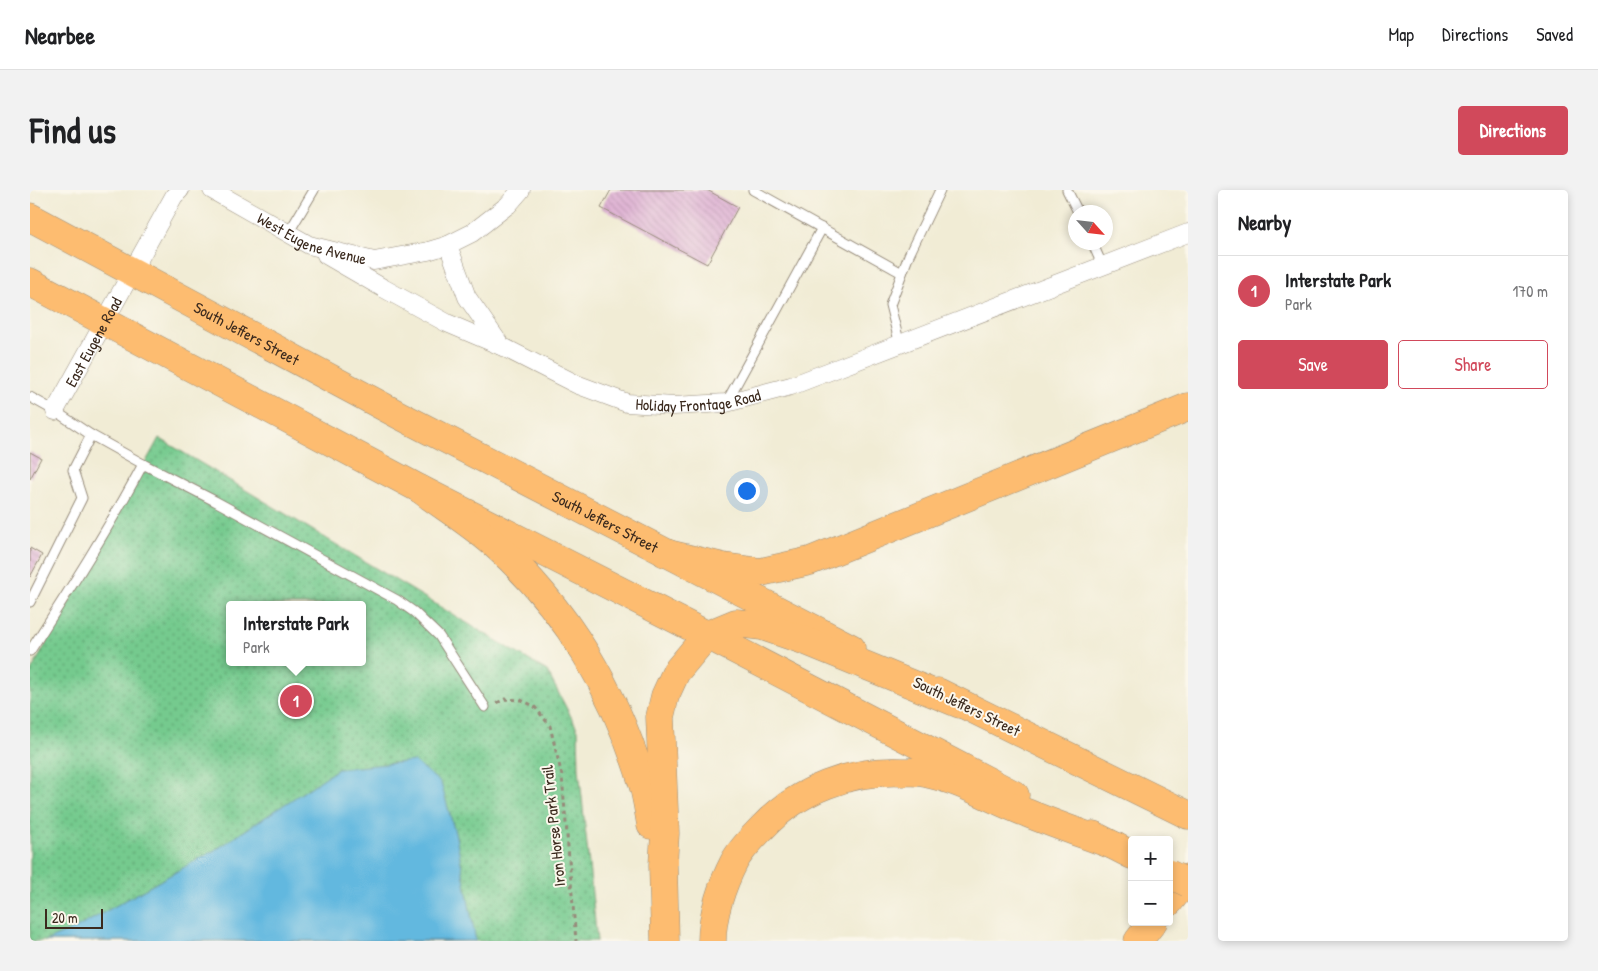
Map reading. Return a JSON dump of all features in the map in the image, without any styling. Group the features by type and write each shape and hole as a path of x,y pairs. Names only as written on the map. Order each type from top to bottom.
{"highway":[{"name":"South Jeffers Street","path":"30,218 399,415 665,553 960,704 1188,815"},
{"path":"30,282 420,489 707,634 1124,850"},
{"path":"665,553 724,567 761,572 810,561 1188,407"},
{"path":"420,489 479,532 508,557 565,622 589,657 624,731 644,788 653,835 663,865"},
{"path":"665,941 663,865 665,833 660,717 665,696 676,672 707,634 736,623 762,626 806,641 960,704"},
{"path":"712,941 712,929 721,893 734,860 776,812 814,789 845,778 885,771 924,772 968,786 1025,812 1124,850"},
{"path":"1173,876 1188,883"},
{"path":"1173,897 1188,878"},
{"path":"1138,941 1150,926"}],"street":[{"path":"132,273 174,196 180,190"},
{"name":"West Eugene Avenue","path":"212,190 309,245 374,261 428,251 448,245 472,233 508,205 521,190"},
{"name":"Holiday Frontage Road","path":"309,245 447,323 501,346 576,384 627,404 674,406 726,403 791,386 1188,233"},
{"name":"Holiday Frontage Road","path":"448,245 468,297 501,346"},
{"name":"East Eugene Road","path":"55,411 132,273"}],"lane":[{"path":"289,232 314,190"},
{"path":"753,190 902,273"},
{"path":"900,345 890,305 909,255 940,190"},
{"path":"1068,190 1075,205"},
{"path":"726,403 822,228"},
{"path":"1096,250 1103,267"},
{"path":"30,397 91,435 143,464 403,604 439,636 485,708"},
{"path":"30,602 82,498 73,470 91,435"},
{"path":"30,651 88,561 143,464"}],"path":[{"name":"Iron Horse Park Trail","path":"485,708 505,699 521,700 534,706 550,726 562,776 576,941"}],"green space":[{"path":"159,438 547,671 578,730 579,769 597,941 30,941 30,673"}],"water":[{"path":"414,761 441,783 456,836 476,941 45,941 78,927 220,847 338,769"}],"building":[{"path":"611,190 707,190 738,207 707,264 601,208"},
{"path":"30,452 41,458 30,479"},
{"path":"30,548 42,555 30,577"}],"place":[{"name":"Interstate Park","path":"296,701"}]}
